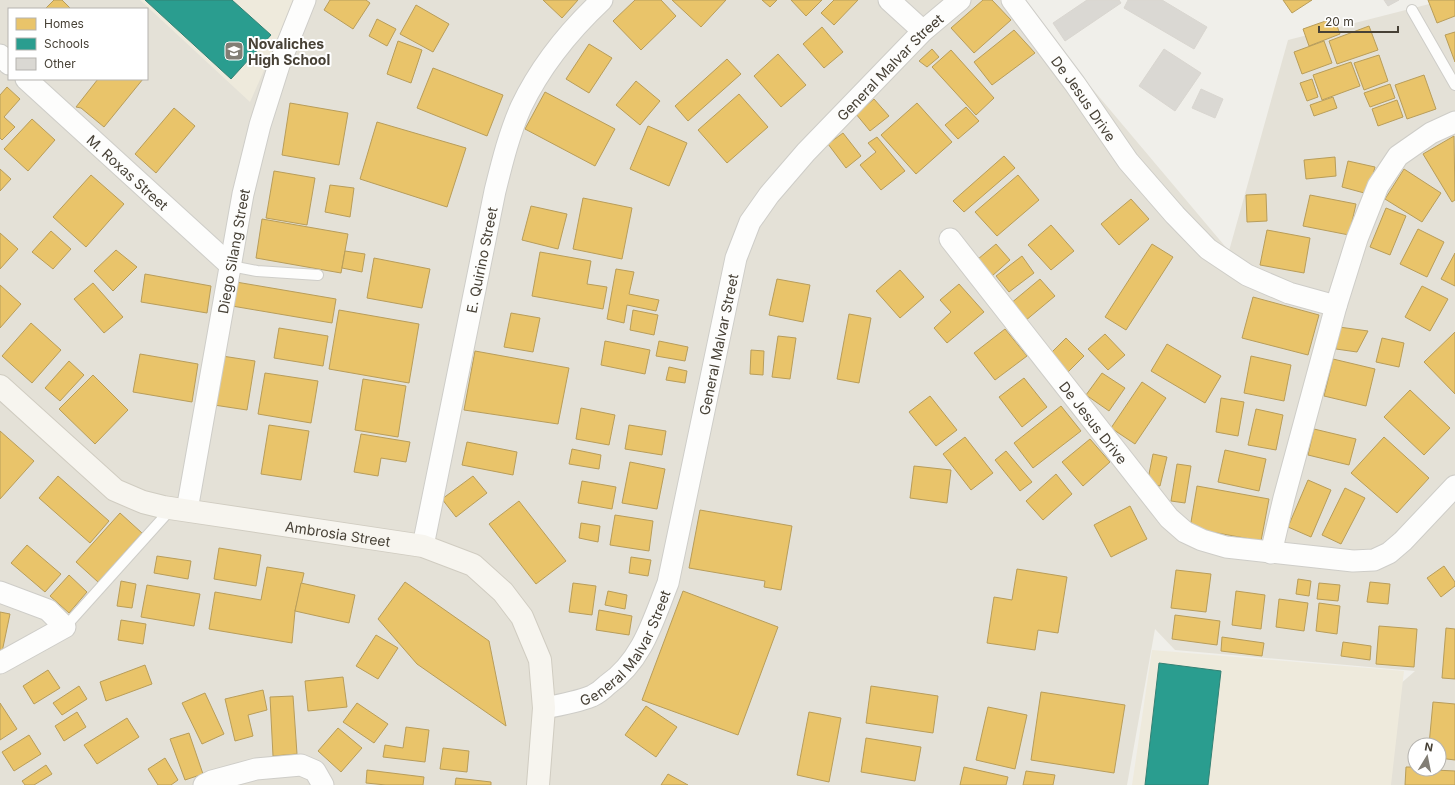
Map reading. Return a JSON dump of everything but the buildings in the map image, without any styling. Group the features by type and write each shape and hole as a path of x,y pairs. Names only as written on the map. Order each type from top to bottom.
{"street":[{"name":"Diego Silang Street","path":"179,509 231,266 243,194 260,125 279,65 305,0"},
{"name":"E. Quirino Street","path":"423,546 494,191 505,151 522,107 540,73 564,41 602,0"},
{"path":"889,0 923,32"},
{"name":"General Malvar Street","path":"544,708 568,704 594,695 618,678 637,656 650,628 668,584 736,258 750,222 769,195 806,152 923,32 960,0"},
{"name":"De Jesus Drive","path":"1012,0 1075,84 1128,161 1175,215 1208,249 1246,276 1289,293 1336,306"},
{"path":"0,56 8,63"},
{"name":"M. Roxas Street","path":"27,80 231,266"},
{"path":"1271,553 1284,498 1336,306 1357,239 1378,186 1398,156 1431,133 1455,122"},
{"name":"De Jesus Drive","path":"950,239 1169,518 1185,532 1202,540 1226,547 1353,561 1374,560 1389,553 1453,493"},
{"name":"Ambrosia Street","path":"0,386 115,490 143,502 179,509 423,546 473,565 503,592 522,616 540,660 544,708 538,785"},
{"path":"0,592 48,610 65,627 0,663"},
{"path":"204,785 212,781 256,769 301,765 315,771 323,785"}],"lane":[{"path":"1412,10 1455,85"},
{"path":"231,266 257,272 318,275"},
{"path":"65,627 179,509"}],"shaded area":[{"path":"0,0 1023,0 1079,73 1229,251 1288,40 1445,0 1455,0 1455,785 1387,785 1398,686 1415,671 1175,650 1155,629 1127,785 0,785"},
{"name":"Novaliches High School","path":"140,0 295,0 250,102"},
{"path":"1152,650 1404,671 1391,785 1132,785"}],"place":[{"name":"Novaliches High School","path":"234,51"}]}
